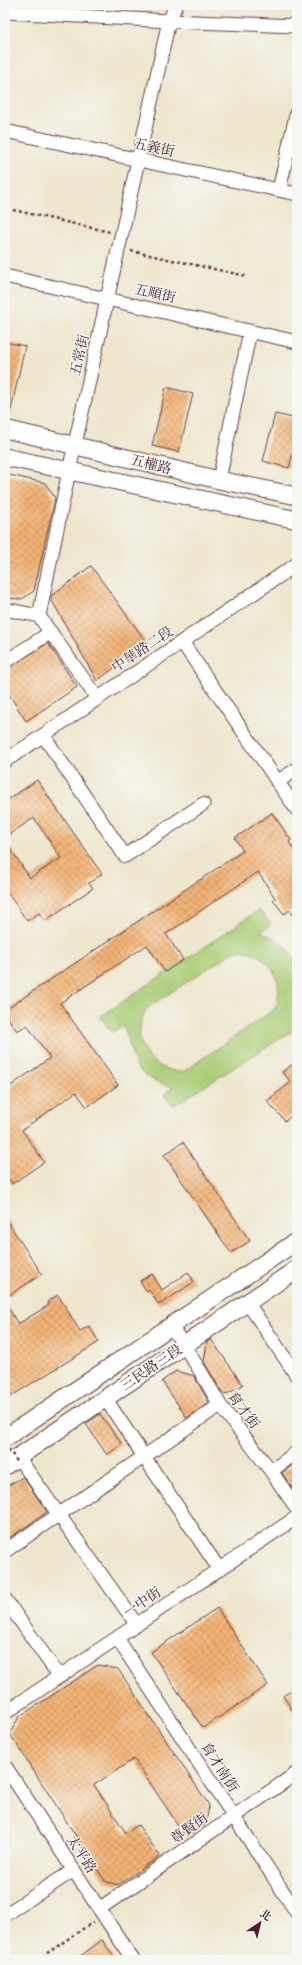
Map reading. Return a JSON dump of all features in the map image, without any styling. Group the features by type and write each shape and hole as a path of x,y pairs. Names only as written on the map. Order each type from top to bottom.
{"main road":[{"name":"五權路","path":"5,429 219,480 297,496"},
{"name":"五權路","path":"5,457 297,520"},
{"name":"三民路三段","path":"5,1438 297,1241"},
{"name":"三民路三段","path":"14,1462 105,1398 297,1269"}],"street":[{"name":"五常街","path":"39,616 69,471 119,249 137,159 169,21 176,5"},
{"path":"5,12 297,26"},
{"path":"279,190 297,111"},
{"name":"五義街","path":"5,131 297,194"},
{"name":"五順街","path":"5,276 297,342"},
{"path":"219,480 250,331"},
{"name":"中華路二段","path":"6,759 297,564"},
{"path":"5,609 39,616 97,698"},
{"path":"5,662 51,632"},
{"path":"182,642 297,810"},
{"path":"43,735 125,856 203,804"},
{"path":"277,782 297,769"},
{"path":"247,1302 297,1376"},
{"name":"育才街","path":"171,1326 220,1406 271,1471 297,1509"},
{"path":"105,1398 219,1569"},
{"path":"5,1551 220,1406"},
{"path":"271,1471 297,1452"},
{"path":"14,1462 60,1515 137,1625"},
{"name":"一中街","path":"5,1713 297,1517"},
{"path":"5,1600 59,1676"},
{"name":"育才南街","path":"117,1638 297,1912"},
{"name":"太平路","path":"5,1766 133,1960"},
{"name":"尊賢街","path":"101,1912 233,1816 297,1773"},
{"path":"5,1915 74,1870"}],"path":[{"path":"13,210 122,234"},
{"path":"119,249 246,276"},
{"path":"5,1444 14,1462"},
{"path":"36,1960 101,1912"}],"green space":[{"path":"259,910 271,924 261,932 282,944 290,953 296,964 298,985 297,1028 173,1106 164,1095 173,1087 152,1079 139,1069 134,1060 123,1026 112,1032 100,1017","holes":["236,950 247,951 266,961 272,969 278,988 278,998 275,1009 183,1072 170,1070 160,1066 151,1059 144,1051 140,1031 142,1020 147,1008"]}],"building":[{"path":"5,342 25,346 10,414 5,414"},
{"path":"166,387 193,394 179,452 152,446"},
{"path":"275,414 297,419 297,437 289,468 263,461"},
{"path":"5,474 45,483 55,498 34,591 22,599 5,598"},
{"path":"91,566 147,643 97,681 51,599 51,596"},
{"path":"48,643 77,687 26,721 5,688 5,670"},
{"path":"37,780 102,874 89,883 93,888 45,921 39,913 27,921 5,889 5,841 30,878 61,858 34,818 5,837 5,802"},
{"path":"272,813 291,840 289,842 297,855 297,921 290,910 284,914 273,900 275,898 258,872 166,934 183,960 165,972 147,945 60,1003 118,1085 87,1107 76,1092 22,1130 44,1162 12,1184 5,1175 5,1090 50,1058 27,1025 17,1031 5,1014 5,1010 243,851 235,838"},
{"path":"297,1061 297,1111 285,1121 267,1101 291,1082 282,1072"},
{"path":"183,1142 250,1241 231,1253 164,1155"},
{"path":"5,1218 42,1274 5,1298"},
{"path":"188,1272 194,1282 159,1305 149,1290 147,1292 140,1281 152,1274 162,1290"},
{"path":"58,1295 80,1331 89,1326 99,1342 5,1400 5,1302 18,1324 49,1305 47,1302"},
{"path":"211,1339 243,1385 227,1394 223,1394 204,1362 207,1342"},
{"path":"176,1371 194,1376 209,1403 187,1418 162,1381"},
{"path":"100,1414 122,1444 107,1455 86,1424"},
{"path":"297,1462 297,1495 282,1473"},
{"path":"23,1477 47,1512 5,1541 5,1487"},
{"path":"217,1608 268,1685 203,1728 151,1652"},
{"path":"98,1665 118,1669 209,1805 206,1824 186,1837 134,1759 94,1785 126,1833 138,1825 160,1856 118,1885 105,1881 10,1734 19,1717"},
{"path":"297,1687 297,1717 283,1696"},
{"path":"102,1940 116,1960 75,1960"}]}
